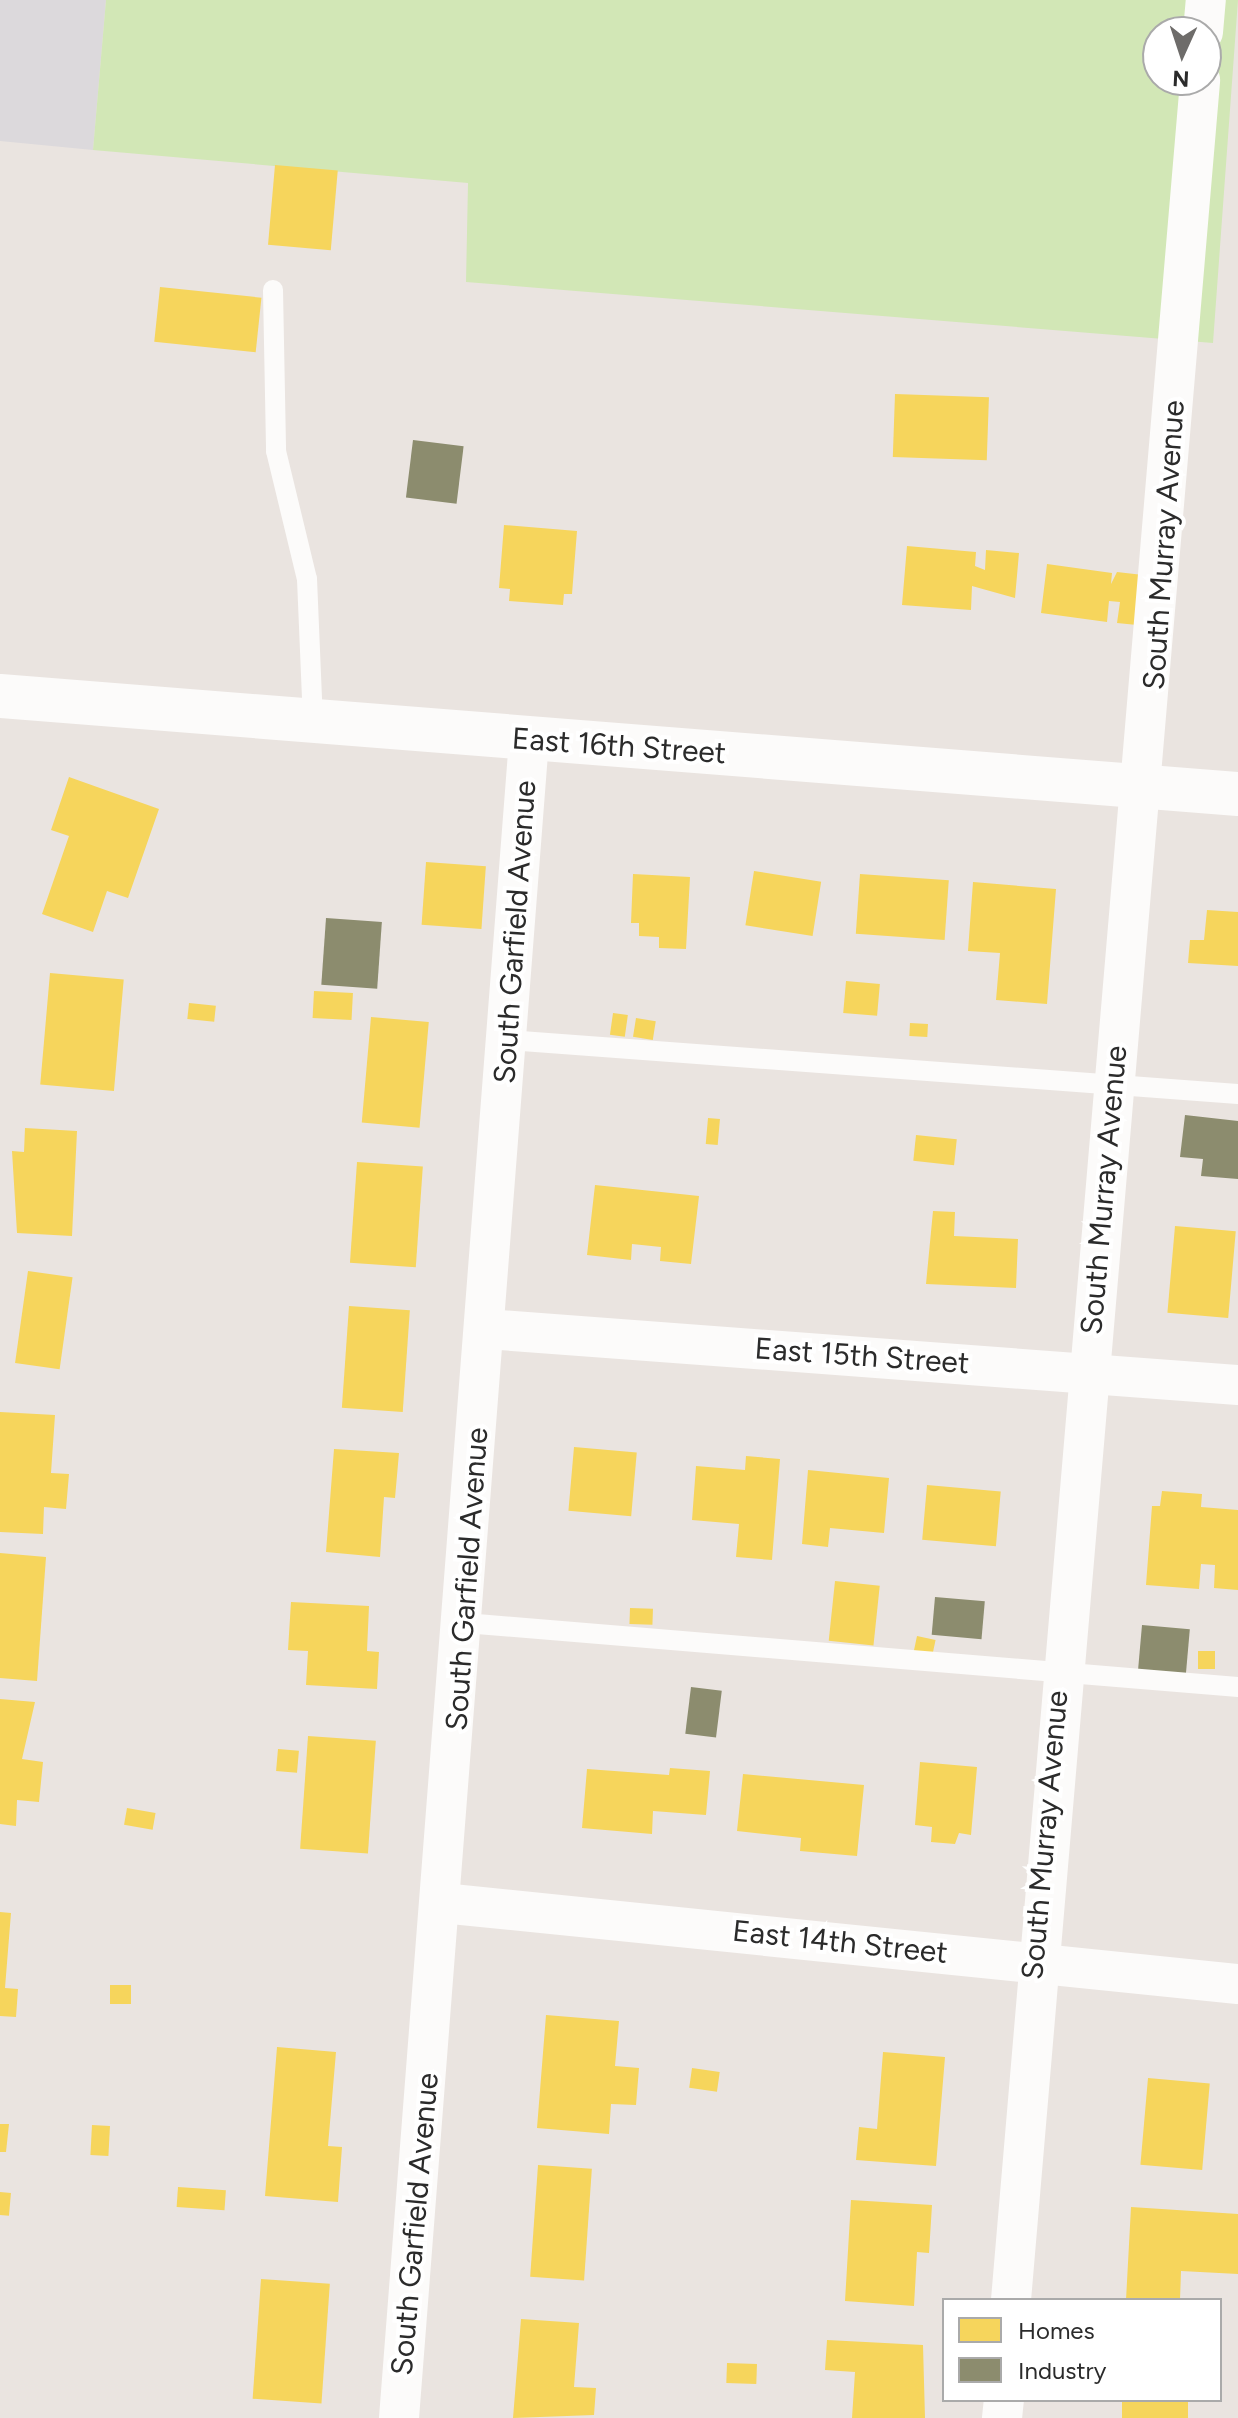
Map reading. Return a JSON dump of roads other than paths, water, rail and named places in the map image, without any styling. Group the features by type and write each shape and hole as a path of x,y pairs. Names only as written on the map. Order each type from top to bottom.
{"street":[{"name":"South Murray Avenue","path":"1011,2298 1034,1961 1112,1084 1145,787 1199,96"},
{"name":"East 16th Street","path":"0,696 1238,794"},
{"name":"South Garfield Avenue","path":"399,2418 465,1623 529,739"},
{"name":"East 15th Street","path":"486,1329 1238,1385"},
{"name":"East 14th Street","path":"442,1903 1238,1984"}],"lane":[{"path":"273,290 276,451 307,579 313,721"},
{"path":"507,1040 1238,1094"},
{"path":"465,1623 1238,1687"}]}
